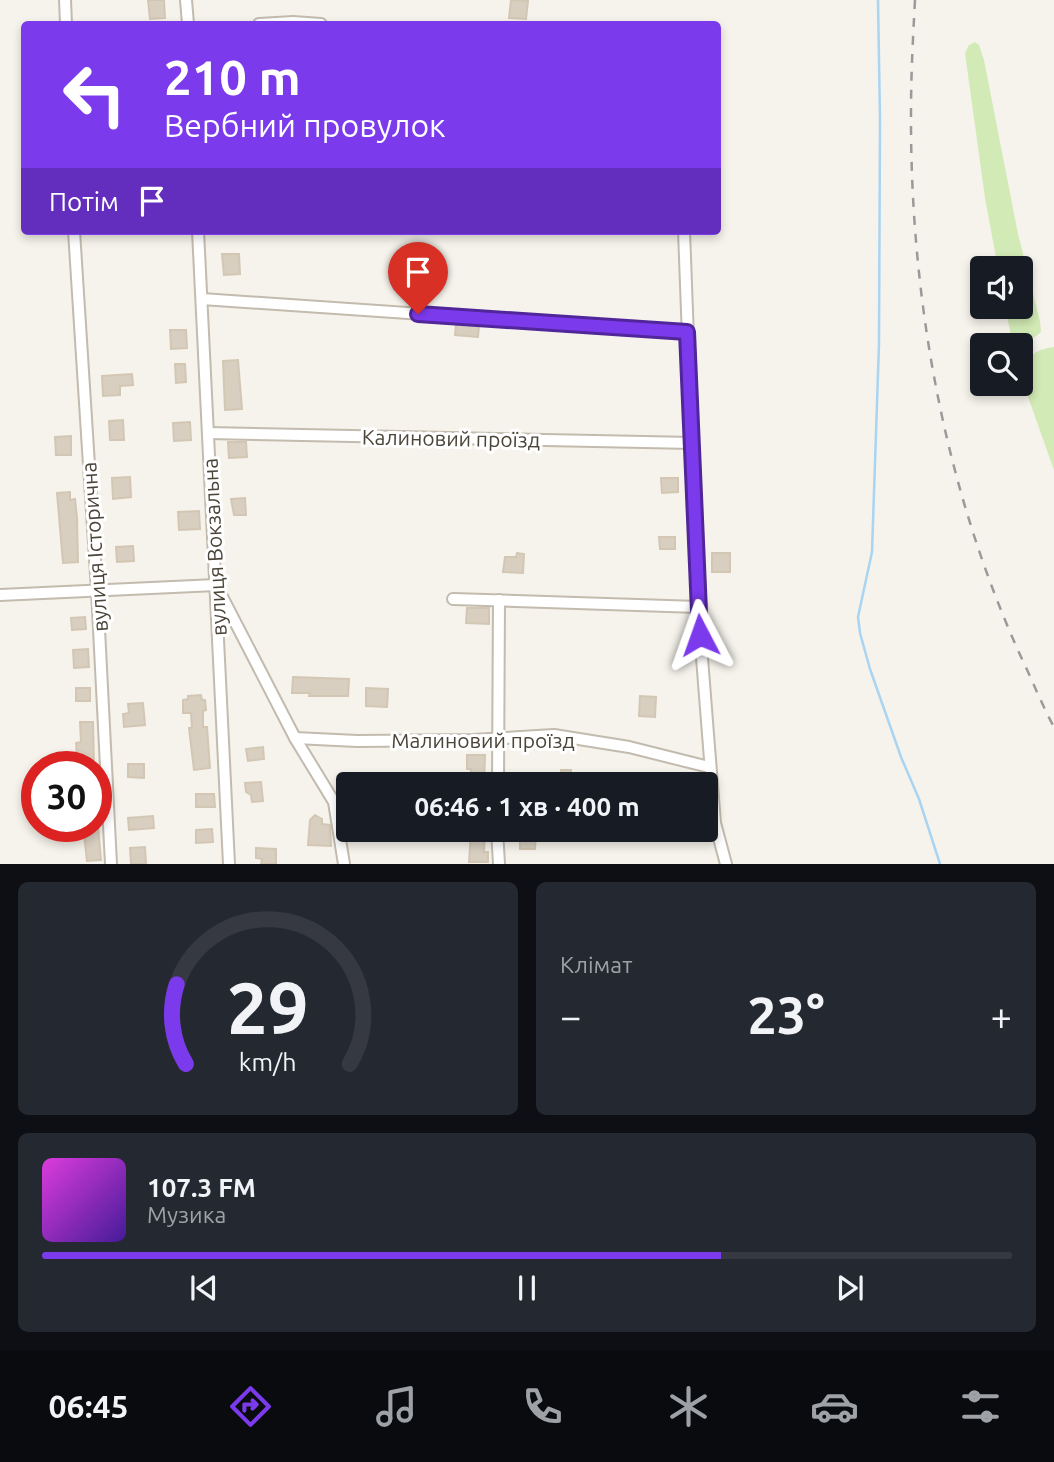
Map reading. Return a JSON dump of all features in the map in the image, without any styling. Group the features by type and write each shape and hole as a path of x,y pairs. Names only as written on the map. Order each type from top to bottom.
{"street":[{"path":"65,0 66,21"},
{"path":"186,0 188,21"},
{"name":"вулиця Історична","path":"74,235 111,863"},
{"name":"вулиця Вокзальна","path":"198,235 229,863"},
{"path":"684,235 698,607 715,823 726,863"},
{"path":"202,299 687,332"},
{"name":"Калиновий проїзд","path":"208,433 693,443"},
{"path":"0,595 216,585 295,738 334,802 344,863"},
{"path":"453,599 698,607"},
{"path":"498,772 499,600"},
{"name":"Малиновий проїзд","path":"295,738 357,741 564,736 629,747 709,767"},
{"path":"497,842 499,863"}],"green space":[{"path":"975,42 979,45 984,60 1024,256 996,256 965,53 969,45"},
{"path":"1033,293 1041,332 1033,337 1033,333 1010,333 1008,319 1033,319"},
{"path":"1054,347 1054,470 1028,396 1033,396 1033,355"}],"building":[{"path":"148,0 164,0 165,18 150,19"},
{"path":"511,0 528,1 526,19 509,18"},
{"path":"222,254 239,254 240,274 224,275"},
{"path":"456,324 479,326 478,337 455,335"},
{"path":"170,330 186,330 187,348 171,349"},
{"path":"238,360 242,409 225,410 223,361"},
{"path":"175,364 185,364 186,382 176,383"},
{"path":"132,374 133,385 120,386 120,395 103,396 102,376"},
{"path":"123,420 124,440 110,440 109,421"},
{"path":"190,422 191,440 174,441 173,423"},
{"path":"71,436 71,455 56,455 55,437"},
{"path":"228,442 246,442 247,457 229,458"},
{"path":"130,477 131,497 113,499 112,478"},
{"path":"661,478 678,478 678,492 662,493"},
{"path":"70,492 70,500 75,499 78,562 63,563 57,493"},
{"path":"245,498 246,515 234,515 231,499"},
{"path":"199,511 200,529 179,530 178,512"},
{"path":"659,537 675,537 675,549 660,549"},
{"path":"133,546 134,561 117,562 116,547"},
{"path":"517,553 524,554 523,573 503,572 505,557 516,557"},
{"path":"712,553 730,553 730,572 712,572"},
{"path":"467,608 489,608 489,624 466,623"},
{"path":"85,617 86,629 72,630 71,618"},
{"path":"88,649 89,667 74,668 73,650"},
{"path":"293,677 349,679 348,696 292,693"},
{"path":"76,688 90,688 90,701 76,701"},
{"path":"366,688 388,689 387,707 366,706"},
{"path":"201,695 202,700 205,700 203,727 207,727 210,768 194,770 189,728 192,728 191,713 183,713 183,700 188,699 188,696"},
{"path":"640,696 656,697 655,717 639,716"},
{"path":"143,703 145,725 124,727 123,714 129,713 128,704"},
{"path":"80,722 93,722 94,751 77,751 76,743 81,742"},
{"path":"263,747 264,759 248,761 246,749"},
{"path":"467,755 485,755 484,772 471,772 471,769 467,769"},
{"path":"128,764 144,764 144,778 128,777"},
{"path":"261,782 263,801 252,802 251,795 246,792 245,783"},
{"path":"196,794 214,794 215,807 196,807"},
{"path":"315,815 322,819 322,824 330,825 331,846 308,845 310,820"},
{"path":"153,816 154,828 129,830 128,818"},
{"path":"212,829 213,842 196,843 196,830"},
{"path":"85,842 99,842 101,860 87,861"},
{"path":"470,842 484,842 484,852 488,852 488,862 469,862"},
{"path":"520,842 535,842 535,849 520,849"},
{"path":"145,847 146,864 131,864 130,848"},
{"path":"256,848 276,849 276,864 261,864 262,859 256,858"}],"waterway":[{"path":"878,0 879,344 872,552 858,617 870,669 919,799 940,864"}],"railway":[{"path":"915,0 911,98 912,182 925,322 937,392 952,460 995,594 1054,727"}],"route":[{"path":"418,314 687,332 700,635"}]}
